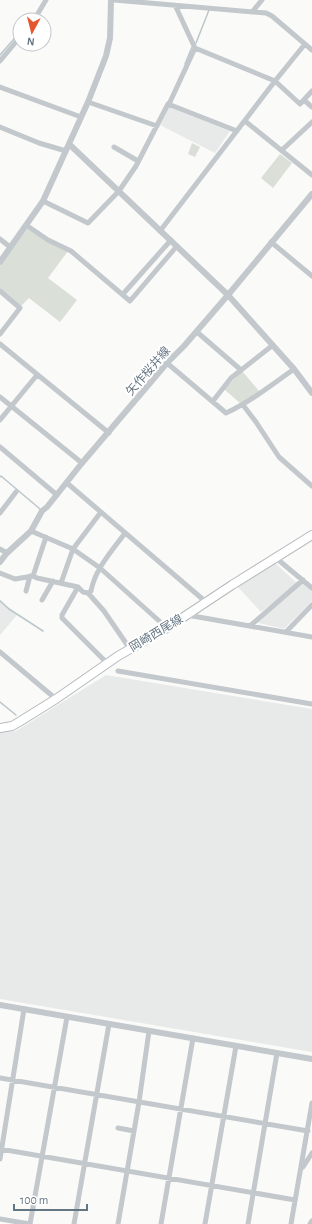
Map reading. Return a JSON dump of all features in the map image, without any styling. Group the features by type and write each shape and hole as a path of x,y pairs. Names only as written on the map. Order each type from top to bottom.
{"main road":[{"name":"岡崎西尾線","path":"0,728 12,726 19,722 56,699 107,663 167,628 312,535"}],"street":[{"path":"39,12 46,0"},
{"path":"0,262 43,201 88,102 106,56 110,38 110,0"},
{"path":"114,0 166,2 175,5 266,13 272,16 312,50"},
{"path":"252,12 262,0"},
{"path":"175,5 195,48 274,81 300,104 312,91"},
{"path":"160,230 245,121 274,81 305,44"},
{"path":"0,61 12,47"},
{"path":"43,201 88,223 119,192 136,166 170,102 195,48"},
{"path":"0,87 81,117"},
{"path":"304,100 312,107"},
{"path":"88,102 157,126"},
{"path":"168,104 237,131"},
{"path":"245,121 312,175"},
{"path":"282,150 312,122"},
{"path":"0,127 39,143 66,151"},
{"path":"69,144 228,295 294,369 312,393"},
{"path":"114,147 138,161"},
{"name":"矢作桜井線","path":"0,562 6,553 31,532 42,511 167,363 197,332 312,194"},
{"path":"26,225 48,240 71,251 130,301 177,246"},
{"path":"0,239 10,248"},
{"path":"123,294 171,240"},
{"path":"272,242 312,276"},
{"path":"0,291 20,308 0,334"},
{"path":"197,332 241,370"},
{"path":"0,344 108,433"},
{"path":"213,401 230,378 273,345"},
{"path":"167,363 226,413 257,396 294,369"},
{"path":"0,420 37,375"},
{"path":"0,397 82,463"},
{"path":"242,405 256,422 279,457 312,486"},
{"path":"0,448 57,495"},
{"path":"67,483 206,602"},
{"path":"0,513 16,492"},
{"path":"61,583 73,550 101,512"},
{"path":"31,532 46,537 73,550 100,568 167,628"},
{"path":"88,593 91,591 93,581 100,568 125,533"},
{"path":"26,590 46,537"},
{"path":"0,549 6,553"},
{"path":"276,558 312,588"},
{"path":"0,573 15,579 31,576 78,587 83,592 88,593 104,611 130,649"},
{"path":"250,626 302,580"},
{"path":"42,600 53,581"},
{"path":"78,587 62,615 62,618 107,663"},
{"path":"286,632 312,605"},
{"path":"187,614 312,637"},
{"path":"0,652 56,699"},
{"path":"118,671 312,704"},
{"path":"0,1005 312,1059"},
{"path":"0,1159 14,1081 24,1010"},
{"path":"0,1219 30,1224 67,1017"},
{"path":"74,1224 109,1024"},
{"path":"118,1224 150,1031"},
{"path":"161,1224 193,1038"},
{"path":"205,1224 236,1046"},
{"path":"248,1224 277,1053"},
{"path":"0,1078 308,1131"},
{"path":"291,1224 312,1103"},
{"path":"118,1128 134,1131"},
{"path":"1,1149 296,1200"},
{"path":"301,1169 312,1153"}],"shaded area":[{"path":"169,107 230,131 215,153 160,125"},
{"path":"192,143 200,147 195,157 188,154"},
{"path":"280,154 292,163 273,188 261,178"},
{"path":"27,229 68,251 48,278 77,300 60,322 29,298 21,306 0,288 0,266"},
{"path":"242,371 259,391 241,404 224,389"},
{"path":"275,563 298,584 261,612 237,586"},
{"path":"302,583 312,591 312,601 284,629 255,622"},
{"path":"0,599 17,615 0,635"},
{"path":"106,675 312,709 312,1052 0,999 0,733 16,731"}],"waterway":[{"path":"196,43 209,10"},
{"path":"0,55 12,41"},
{"path":"185,64 192,47"},
{"path":"0,477 1,476 40,509"},
{"path":"0,601 9,609 43,631"},
{"path":"0,702 16,715"}]}
